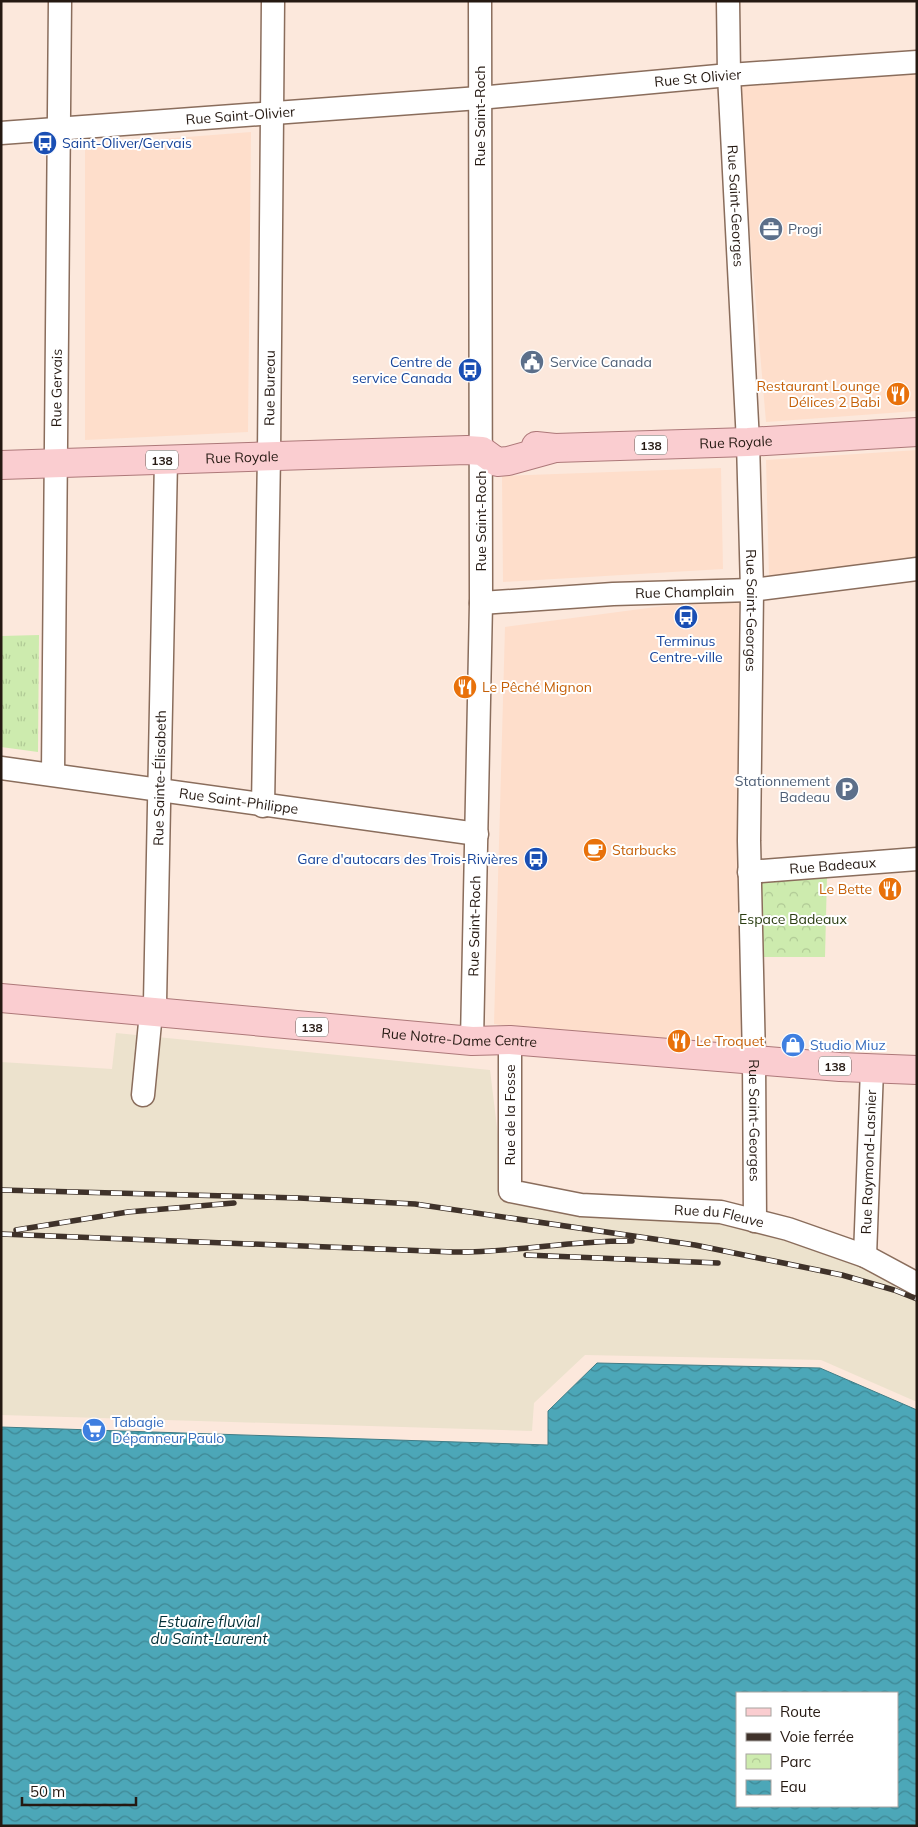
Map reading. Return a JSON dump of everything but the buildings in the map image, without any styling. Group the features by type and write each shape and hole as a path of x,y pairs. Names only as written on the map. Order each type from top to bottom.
{"main road":[{"name":"Rue Royale","path":"1,465 269,455 482,451 498,443 554,448 748,442 917,432"},
{"name":"Rue Notre-Dame Centre","path":"1,998 472,1041 510,1040 872,1069 917,1070"}],"street":[{"name":"Rue Gervais","path":"53,774 60,1"},
{"name":"Rue Bureau","path":"263,806 269,455 273,1"},
{"name":"Rue Saint-Roch","path":"472,1041 481,603 480,1"},
{"name":"Rue Saint-Georges","path":"728,1 729,75 748,442 752,590 749,872 754,1059 754,1221"},
{"name":"Rue St Olivier","path":"479,98 729,75 917,62"},
{"name":"Rue Saint-Olivier","path":"1,133 479,98"},
{"name":"Rue Sainte-Élisabeth","path":"143,1095 150,1023 155,1002 166,460"},
{"name":"Rue Champlain","path":"481,603 613,594 752,590 916,572"},
{"name":"Rue Saint-Philippe","path":"1,768 53,774 263,806 476,834"},
{"name":"Rue Badeaux","path":"749,872 917,859"},
{"name":"Rue de la Fosse","path":"510,1040 510,1191"},
{"name":"Rue Raymond-Lasnier","path":"865,1256 872,1069"},
{"name":"Rue du Fleuve","path":"510,1191 581,1205 721,1212 788,1229 865,1256 917,1284"}],"shaded area":[{"path":"917,70 917,411 766,422 737,84"},
{"path":"251,132 248,432 85,440 85,145"},
{"path":"917,450 917,561 769,576 766,460"},
{"path":"721,468 723,569 503,582 502,476"},
{"path":"739,596 749,1068 494,1024 505,627"},
{"path":"116,1033 490,1070 506,1201 716,1218 860,1262 917,1288 917,1402 821,1360 585,1355 534,1403 532,1431 1,1415 1,1062 112,1069"}],"green space":[{"path":"39,635 38,752 1,747 1,636"},
{"name":"Espace Badeaux","path":"827,876 825,957 758,957 761,881"}],"water":[{"name":"Estuaire fluvial du Saint-Laurent","path":"597,1363 820,1368 917,1410 917,1826 1,1826 1,1427 548,1445 548,1411"}],"railway":[{"path":"1,1190 299,1198 415,1204 695,1245 842,1275 894,1290 917,1299"},
{"path":"16,1230 128,1212 234,1203"},
{"path":"1,1234 453,1252 498,1251 587,1242 632,1241"},
{"path":"526,1255 718,1263"}],"place":[{"name":"Saint-Oliver/Gervais","path":"45,143"},
{"name":"Progi","path":"771,229"},
{"name":"Service Canada","path":"532,362"},
{"name":"Centre de service Canada","path":"470,370"},
{"name":"Restaurant Lounge Délices 2 Babi","path":"898,394"},
{"name":"Terminus Centre-ville","path":"686,617"},
{"name":"Le Pêché Mignon","path":"465,687"},
{"name":"Stationnement Badeau","path":"847,789"},
{"name":"Starbucks","path":"595,850"},
{"name":"Gare d'autocars des Trois-Rivières","path":"536,859"},
{"name":"Le Bette","path":"890,889"},
{"name":"Le Troquet","path":"679,1041"},
{"name":"Studio Miuz","path":"793,1045"},
{"name":"Tabagie Dépanneur Paulo","path":"94,1430"}]}
